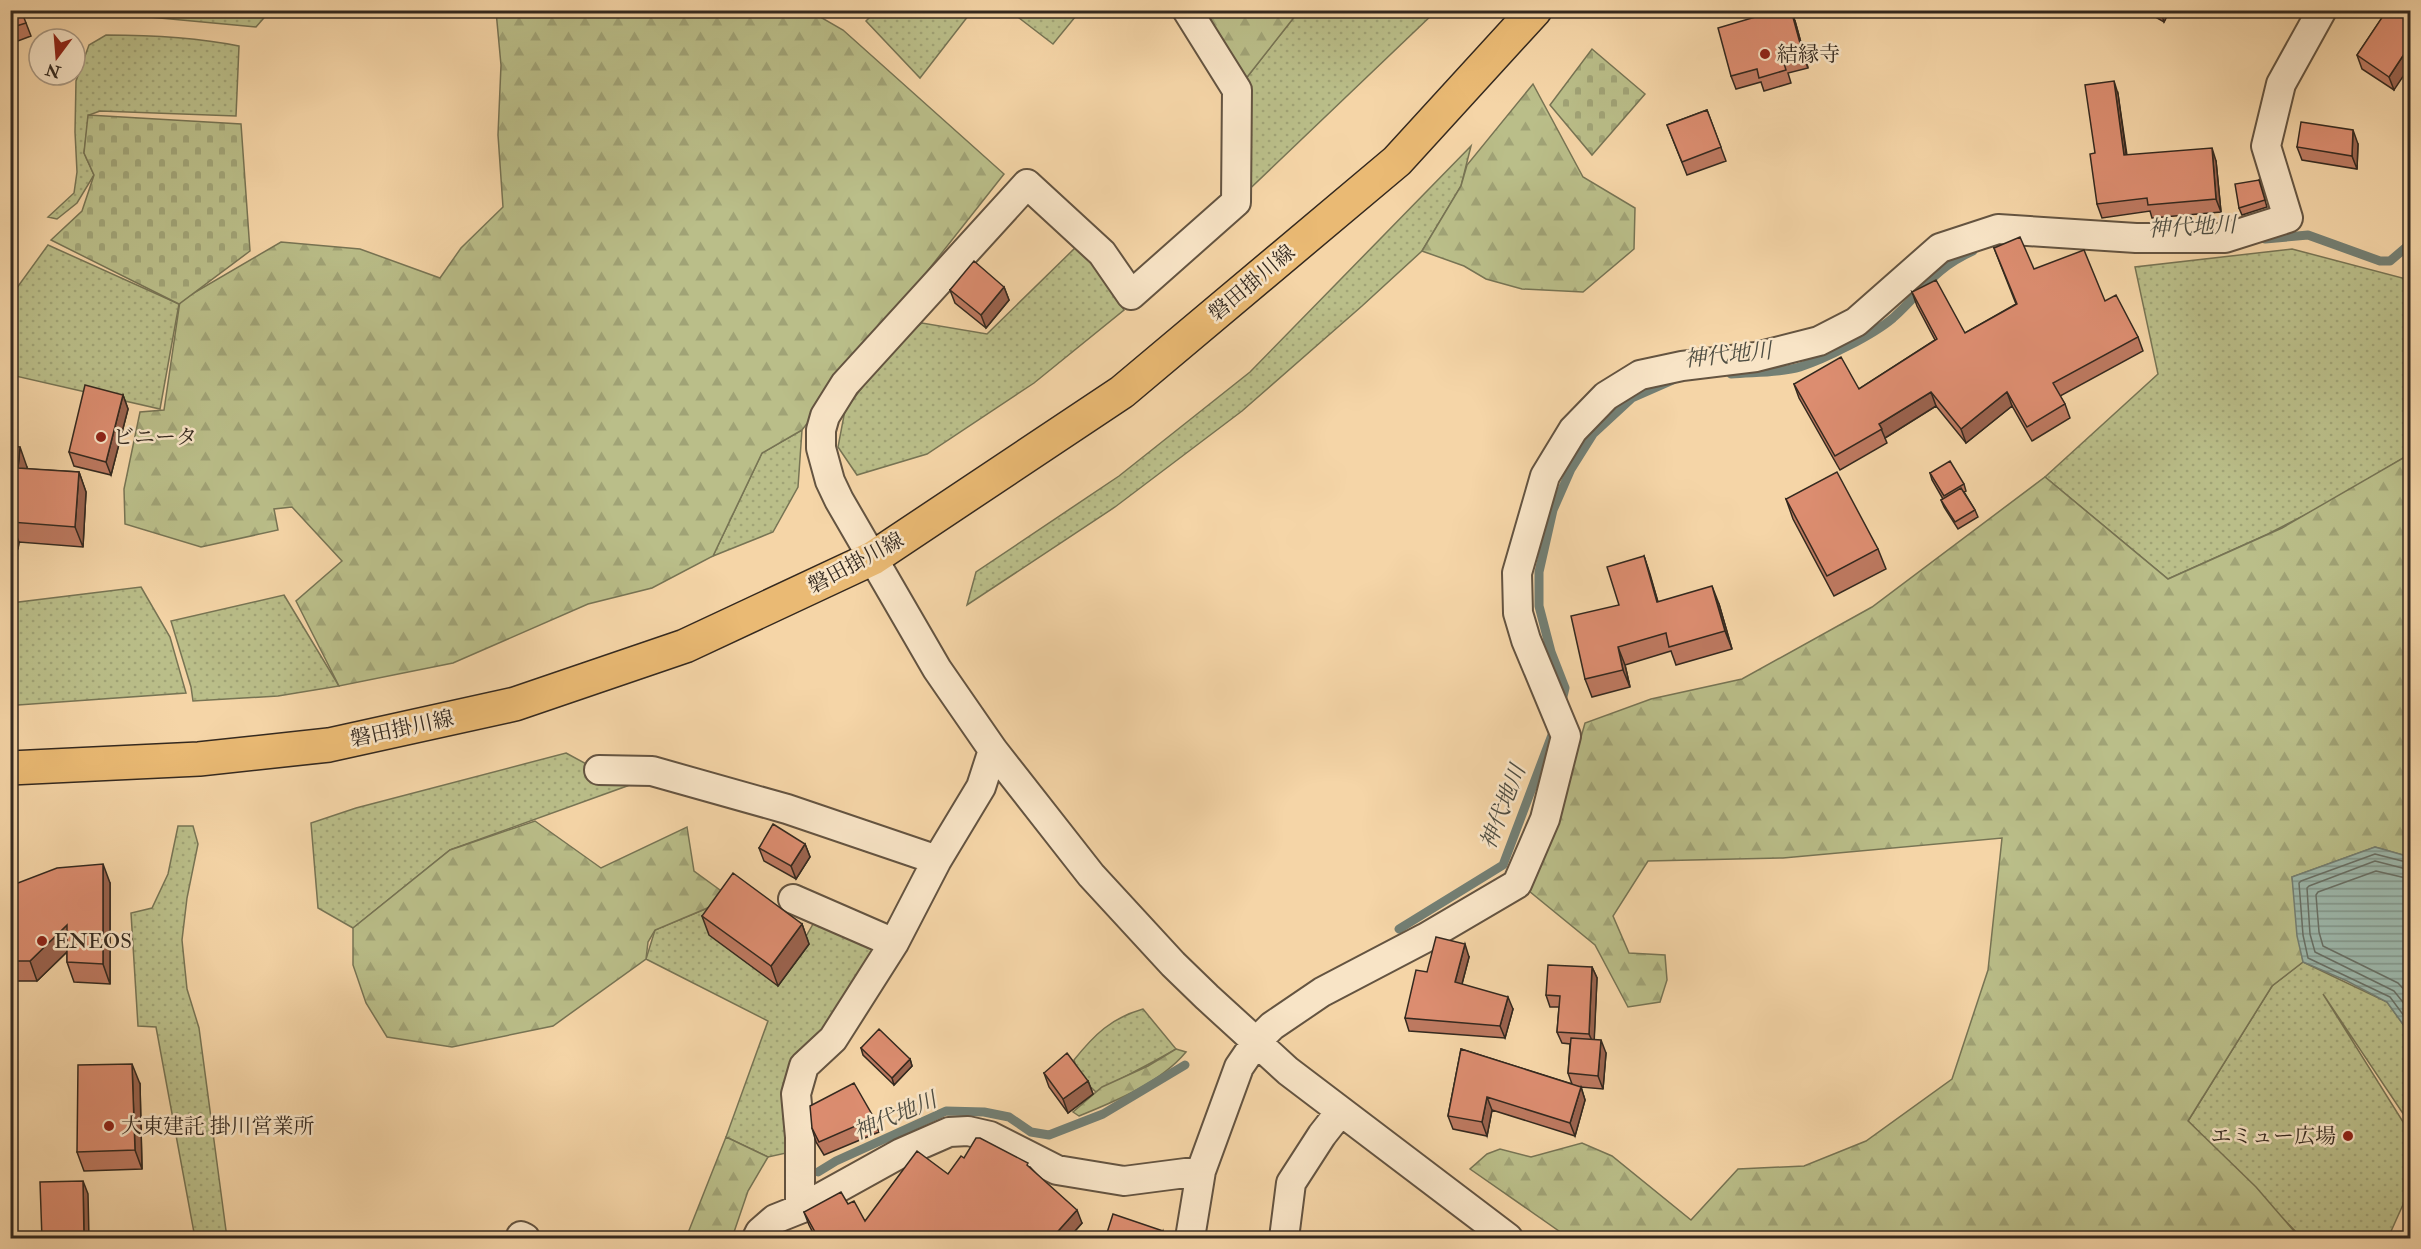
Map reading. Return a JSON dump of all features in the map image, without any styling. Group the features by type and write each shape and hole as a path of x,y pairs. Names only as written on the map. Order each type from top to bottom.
{"main road":[{"name":"磐田掛川線","path":"10,768 199,759 329,745 515,704 685,646 873,558 970,496 1122,392 1397,161 1535,10"}],"street":[{"path":"1187,10 1237,90 1236,202 1131,295 1102,253 1027,184 845,384 825,416 821,430 821,448 830,481 937,669 993,750 1091,874 1173,964 1256,1042 1340,1112 1508,1239"},
{"path":"1190,1239 1201,1171 1239,1067 1256,1042 1272,1026 1322,992 1425,938 1517,884 1545,819 1566,736 1528,647 1518,613 1517,573 1545,476 1573,430 1606,396 1640,375 1682,366 1756,357 1819,341 1857,322 1940,248 1998,229 2136,238 2225,237 2288,218 2266,146 2281,84 2322,10"},
{"path":"800,1209 800,1137 796,1094 804,1066 833,1039 894,943 937,860 981,787 993,750"},
{"path":"599,771 652,771 787,809 937,860"},
{"path":"793,899 894,943"},
{"path":"1284,1239 1291,1183 1340,1112"},
{"path":"757,1239 760,1232 775,1219 800,1209 901,1153 949,1132 968,1131 990,1136 1057,1170 1124,1181 1201,1171"}],"green space":[{"path":"270,10 256,27 85,11"},
{"path":"496,11 810,11 843,30 1004,174 802,430 762,453 713,556 652,588 588,604 453,663 339,686 296,601 342,561 292,507 274,509 278,530 201,547 125,524 124,489 140,412 164,410 180,301 281,242 360,249 440,278 461,248 503,207 498,135 501,65"},
{"path":"876,11 972,11 920,78 866,21"},
{"path":"1010,11 1080,11 1053,44"},
{"path":"1193,11 1299,11 1244,81"},
{"path":"1299,11 1436,11 1236,202 1244,81"},
{"path":"106,35 139,35 206,40 239,46 236,116 100,111 89,115 84,153 94,175 77,203 57,219 48,217 74,193 77,172 76,87 87,87 89,45"},
{"path":"1592,49 1645,94 1592,155 1550,105"},
{"path":"1533,84 1583,177 1635,208 1634,249 1583,292 1522,289 1486,279 1464,266 1422,251 1461,186 1467,165"},
{"path":"88,115 241,124 250,251 179,304 51,240 82,211 94,175 84,153"},
{"path":"1471,146 1461,186 1422,251 1362,306 1242,411 1115,507 967,605 976,572 1119,476 1250,372"},
{"path":"48,245 179,304 160,409 11,375 11,296"},
{"path":"1076,247 1095,261 1124,310 1034,383 927,454 857,475 838,447 845,410 895,344 922,323 987,334"},
{"path":"2292,249 2410,280 2410,454 2332,501 2268,534 2168,579 2045,477 2158,374 2135,267"},
{"path":"802,430 798,487 773,532 713,556 762,453"},
{"path":"2410,454 2410,857 2375,847 2292,877 2303,962 2272,986 2188,1121 2256,1187 2300,1238 1569,1238 1470,1169 1487,1154 1500,1149 1531,1157 1582,1143 1612,1156 1691,1220 1738,1169 1804,1166 1866,1141 1952,1079 1988,970 2002,838 1783,858 1648,861 1613,916 1629,953 1665,955 1667,980 1660,1002 1628,1007 1595,945 1529,891 1537,867 1553,836 1585,723 1651,699 1742,679 1872,607 2045,477 2168,579 2282,528"},
{"path":"141,587 170,637 186,693 18,705 11,698 11,603"},
{"path":"284,595 339,686 278,696 193,701 171,621"},
{"path":"566,753 627,786 450,850 353,928 318,908 311,823 356,808"},
{"path":"535,821 601,868 687,827 694,871 731,898 655,930 648,942 646,959 553,1026 452,1047 387,1037 366,1003 353,965 353,928 450,850"},
{"path":"178,826 193,826 198,844 187,898 182,940 187,989 199,1028 227,1238 195,1238 156,1027 138,1026 131,913 152,908 168,874"},
{"path":"739,895 779,984 813,924 806,903 894,943 798,1085 800,1150 768,1157 726,1137 768,1021 646,959 655,930"},
{"path":"2303,962 2387,1002 2410,1034 2410,1124 2323,994 2410,1133 2410,1189 2388,1238 2302,1238 2188,1121 2272,986"},
{"path":"1143,1009 1176,1049 1096,1092 1079,1076 1074,1060 1112,1022"},
{"path":"1176,1049 1186,1052 1164,1073 1137,1090 1079,1116 1073,1112 1102,1087 1148,1066"},
{"path":"726,1137 768,1157 748,1191 732,1238 686,1238"}],"water":[{"path":"2375,847 2410,857 2410,1034 2387,1002 2303,962 2297,936 2292,877"}],"building":[{"path":"10,10 21,10 26,23 10,28"},
{"name":"結縁寺","path":"1779,10 1791,10 1803,54 1783,60 1786,70 1759,78 1757,69 1731,76 1718,28"},
{"path":"2387,10 2410,10 2410,45 2389,77 2357,55"},
{"path":"2114,81 2124,155 2212,148 2216,199 2148,205 2147,198 2097,204 2090,154 2095,153 2085,85"},
{"path":"1707,110 1721,147 1682,162 1667,125"},
{"path":"2301,122 2353,130 2352,156 2297,147"},
{"path":"2259,180 2265,200 2239,208 2235,184"},
{"path":"2020,237 2034,269 2084,250 2105,301 2116,295 2138,337 2053,383 2065,404 2027,427 2007,392 1961,429 1931,392 1879,424 1882,429 1835,456 1794,384 1841,357 1859,389 1937,339 1912,292 1936,280 1965,333 2017,304 1994,248"},
{"path":"974,261 1004,287 981,315 950,290"},
{"name":"ビニータ","path":"85,385 123,395 106,462 69,452"},
{"path":"10,446 20,447 18,468 79,472 75,527 11,522 10,529"},
{"path":"1950,461 1964,484 1944,496 1930,473"},
{"path":"1837,472 1878,549 1827,576 1786,499"},
{"path":"1961,488 1975,510 1955,522 1941,500"},
{"path":"1644,556 1657,602 1712,586 1725,631 1669,647 1666,633 1618,647 1623,670 1585,679 1571,616 1619,605 1607,567"},
{"path":"773,824 805,844 791,866 759,848"},
{"path":"103,864 103,964 67,962 67,925 30,961 10,961 10,886 57,868"},
{"path":"733,873 802,924 771,966 702,916"},
{"path":"1436,937 1465,944 1455,982 1508,997 1500,1026 1405,1018 1416,970 1427,972"},
{"path":"1548,965 1592,967 1589,1034 1557,1032 1560,996 1546,995"},
{"path":"879,1029 910,1059 892,1078 861,1048"},
{"path":"1571,1038 1601,1040 1598,1076 1568,1073"},
{"path":"1461,1049 1581,1087 1570,1123 1487,1097 1482,1122 1448,1116"},
{"path":"1067,1053 1088,1081 1063,1099 1044,1073"},
{"path":"132,1064 135,1150 77,1152 78,1065"},
{"path":"854,1083 874,1118 819,1142 812,1128 810,1106"},
{"path":"976,1138 1028,1163 1027,1165 1077,1210 1051,1239 819,1239 804,1212 841,1192 848,1204 854,1201 865,1221 917,1151 948,1174 961,1156 964,1158"},
{"path":"83,1181 84,1237 42,1239 40,1182"},
{"path":"1113,1214 1163,1231 1160,1239 1105,1239"}],"waterway":[{"name":"神代地川","path":"2265,239 2308,235 2380,261 2390,261 2410,244"},
{"name":"神代地川","path":"1731,374 1792,369 1848,346 1884,325 1938,273 1973,251"},
{"name":"神代地川","path":"1561,705 1565,688 1551,652 1539,606 1539,572 1553,510 1571,469 1593,434 1632,398 1673,380"},
{"name":"神代地川","path":"1399,929 1503,865 1555,727"},
{"name":"神代地川","path":"818,1172 836,1161 946,1111 984,1112 1009,1117 1031,1132 1049,1135 1103,1114 1185,1065"}],"place":[{"name":"結縁寺","path":"1765,54"},
{"name":"ビニータ","path":"101,437"},
{"name":"ENEOS","path":"42,941"},
{"name":"大東建託 掛川営業所","path":"109,1126"},
{"name":"エミュー広場","path":"2348,1136"}]}
